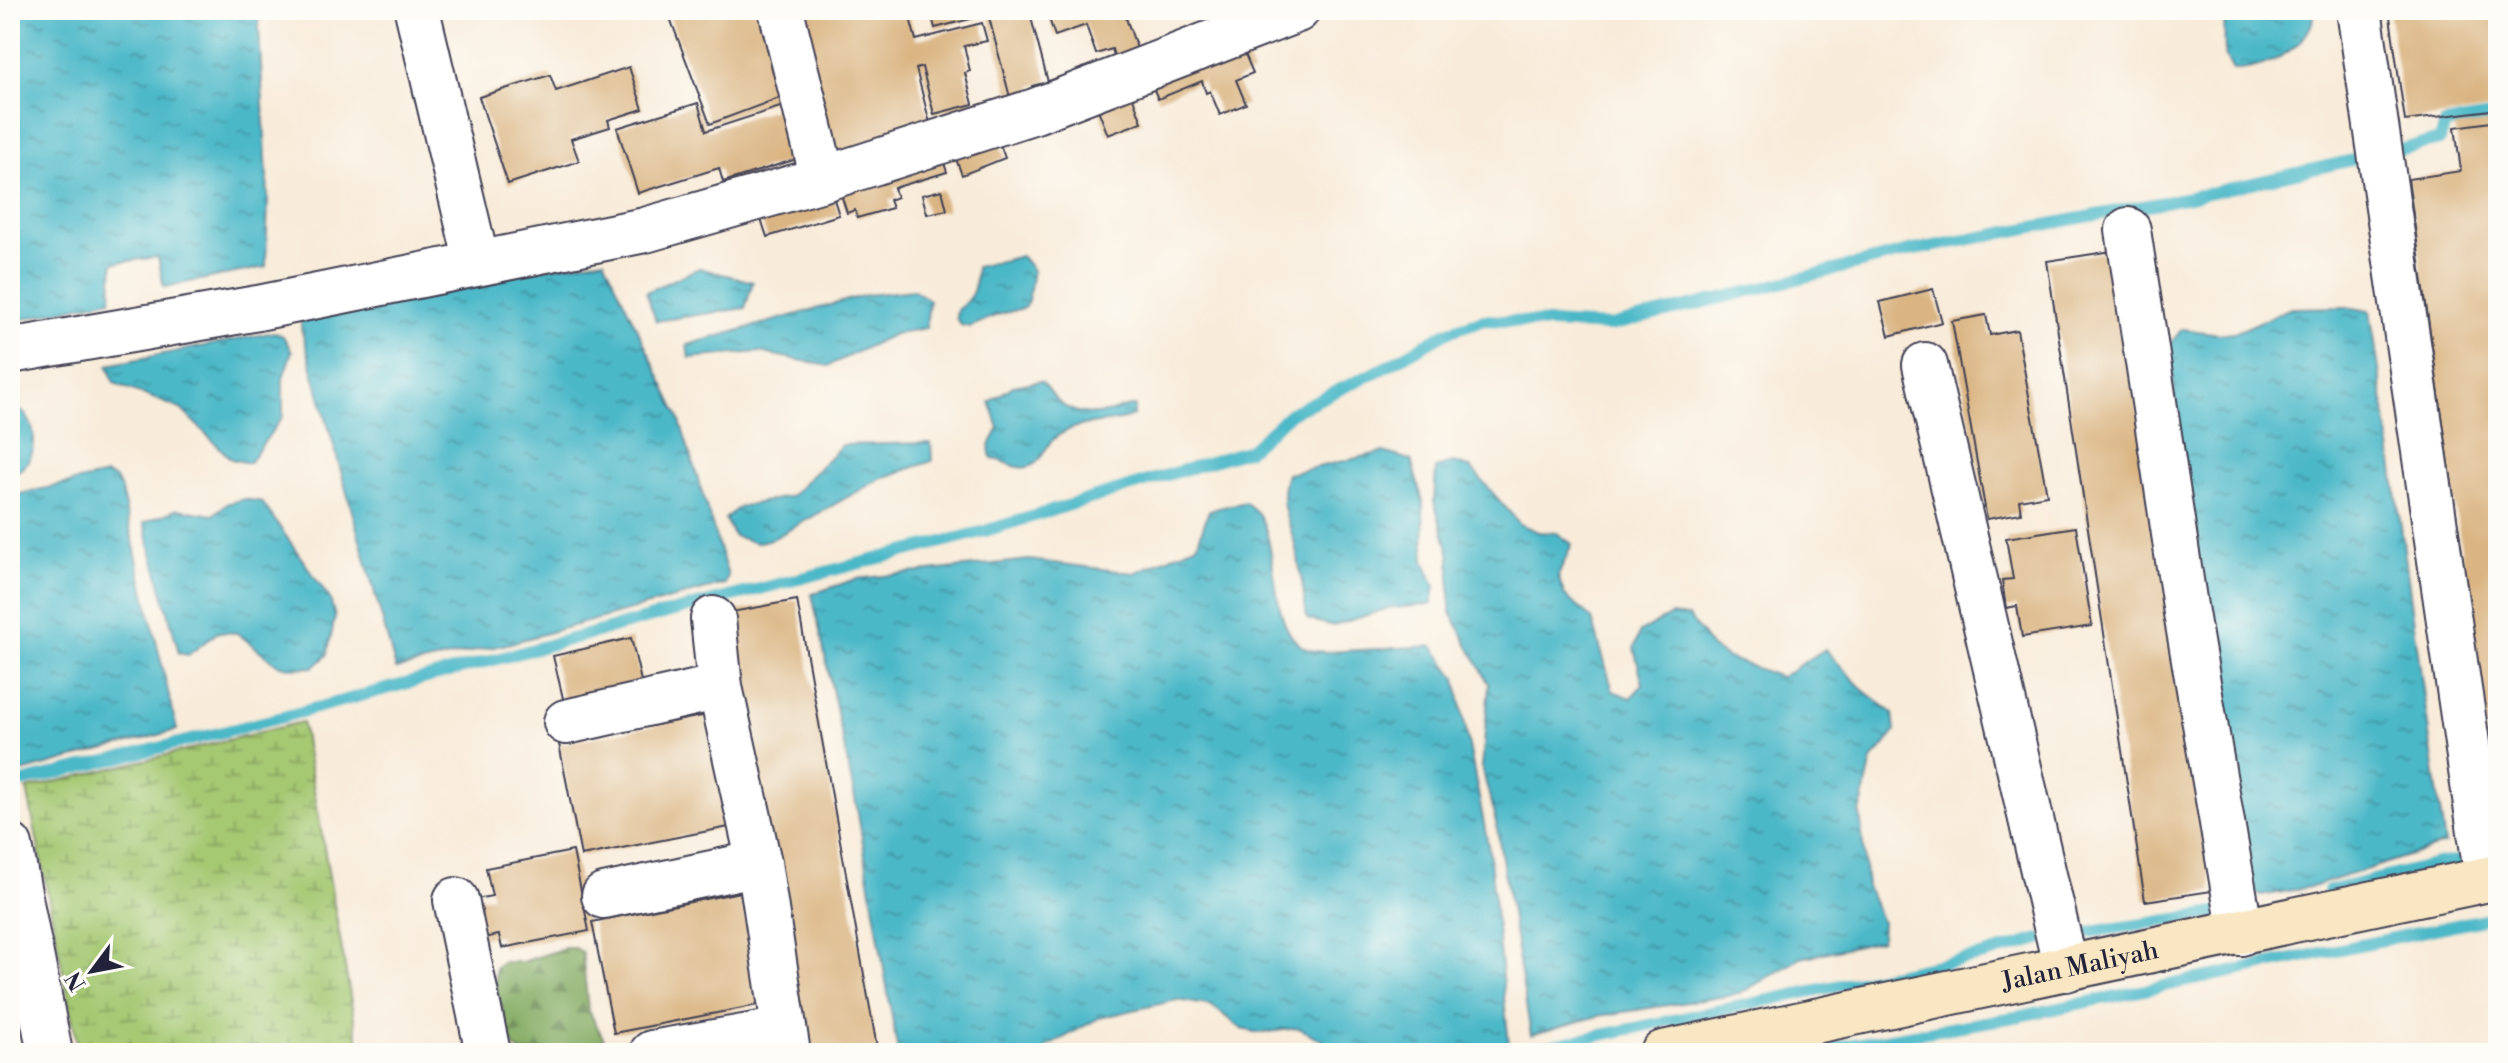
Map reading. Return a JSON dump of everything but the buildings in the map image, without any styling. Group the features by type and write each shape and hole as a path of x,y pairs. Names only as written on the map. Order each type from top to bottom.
{"street":[{"path":"417,10 477,263"},
{"path":"781,10 823,179"},
{"path":"10,351 258,308 645,230 823,179 1035,111 1297,10"},
{"path":"2359,10 2487,864"},
{"path":"2128,230 2186,613 2239,915"},
{"path":"1925,365 2066,969"},
{"path":"652,1053 786,1042 759,863 720,687 713,619"},
{"path":"566,722 720,687"},
{"path":"10,846 50,1053"},
{"path":"604,896 759,863"},
{"name":"Jalan Maliyah","path":"1663,1053 2066,969 2239,915 2487,864"},
{"path":"456,900 488,1053"}],"green space":[{"path":"302,722 360,1053 79,1053 27,789"},
{"path":"565,948 582,952 588,1009 611,1053 521,1053 513,1046 496,987 495,968 502,962 522,962"}],"water":[{"path":"10,10 258,10 268,195 266,267 164,287 158,257 113,263 111,299 10,322"},
{"path":"2224,10 2315,10 2305,35 2285,54 2259,66 2233,70 2225,56"},
{"path":"1021,256 1033,270 1024,308 970,327 961,325 956,318 957,310 973,292 976,267"},
{"path":"604,259 678,415 728,576 725,584 507,644 396,669 301,328 302,306"},
{"path":"699,268 753,282 745,308 656,321 646,292"},
{"path":"914,290 929,300 926,328 894,334 828,366 759,352 689,358 687,345 866,295"},
{"path":"2346,307 2370,311 2445,844 2315,886 2261,896 2251,891 2182,472 2170,344 2182,329 2220,334 2239,331 2291,308"},
{"path":"274,332 283,336 292,351 283,378 283,416 249,463 231,459 181,409 114,383 108,365"},
{"path":"1040,381 1058,402 1072,410 1098,414 1135,406 1133,416 1066,431 1052,440 1037,462 1027,467 992,459 990,447 999,428 990,402 1013,386"},
{"path":"10,405 28,418 34,440 28,461 10,474"},
{"path":"931,443 932,461 882,478 774,538 756,543 734,536 725,519 739,507 791,496 842,445"},
{"path":"1383,452 1411,460 1423,501 1424,560 1435,586 1432,604 1386,609 1333,626 1307,619 1298,558 1283,504 1287,474"},
{"path":"1454,462 1471,468 1520,524 1538,532 1557,533 1572,544 1558,576 1565,596 1592,619 1613,691 1631,698 1643,684 1634,648 1640,632 1671,615 1689,617 1712,648 1728,658 1781,677 1825,649 1864,691 1893,713 1895,732 1872,760 1860,813 1867,887 1882,922 1881,940 1801,958 1739,994 1598,1016 1531,1035 1496,822 1482,768 1489,684 1450,611 1450,555 1434,502 1436,468"},
{"path":"106,475 115,479 120,486 177,730 10,775 10,496"},
{"path":"244,499 262,502 330,599 335,617 327,655 314,667 294,668 277,664 237,633 218,632 188,655 179,653 144,523 177,509 213,515 226,504"},
{"path":"1245,502 1258,513 1265,529 1279,606 1293,638 1305,648 1324,652 1433,646 1456,678 1489,850 1509,1045 1469,1053 1334,1053 1331,1045 1299,1028 1260,1033 1242,1029 1212,1006 1177,1000 1099,1018 1047,1047 1044,1053 898,1053 857,808 812,594 856,579 1029,560 1134,573 1197,545 1209,510"}],"waterway":[{"path":"10,785 279,718 985,531 1249,450 1291,413 1382,369 1447,332 1484,320 1610,326 1909,251 2200,195 2440,140 2445,124 2498,116"},
{"path":"2329,891 2437,864 2475,858"},
{"path":"2090,932 2229,911"},
{"path":"1802,1053 2021,1016 2498,916"},
{"path":"1515,1053 1985,955 2040,939"}]}
